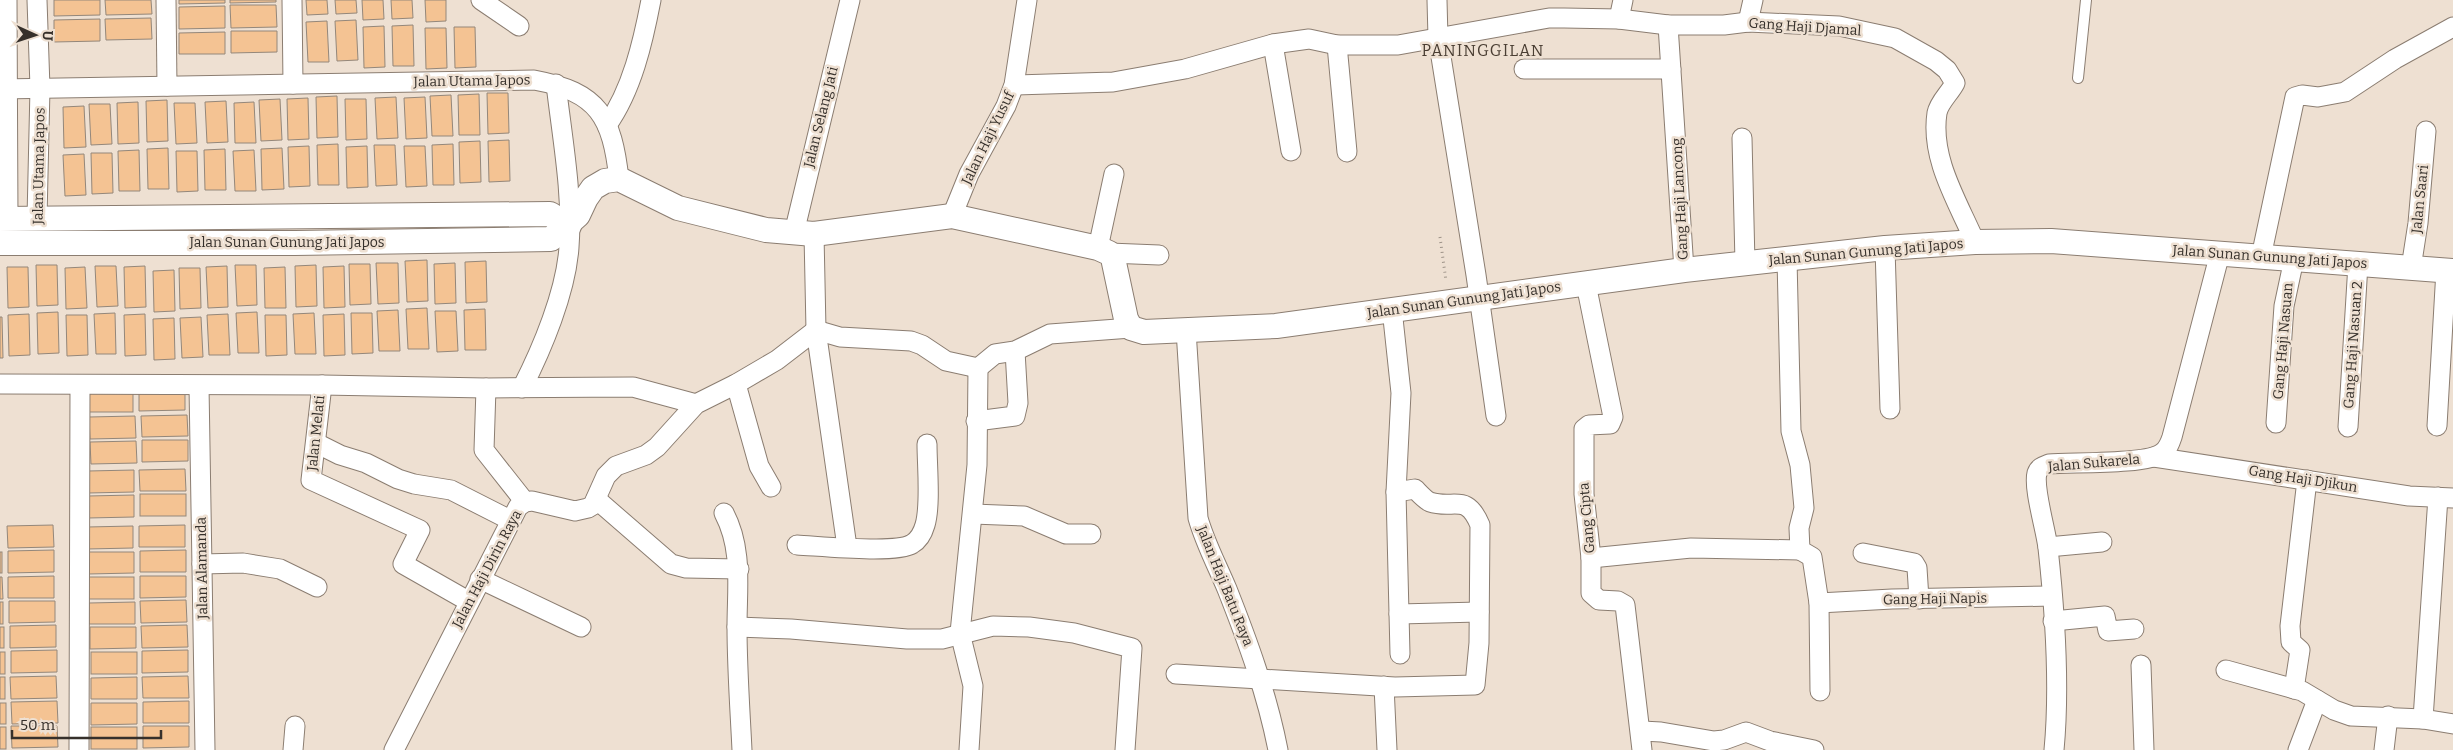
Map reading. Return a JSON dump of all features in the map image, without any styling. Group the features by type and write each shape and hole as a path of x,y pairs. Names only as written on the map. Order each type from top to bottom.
{"street":[{"path":"4,243 7,0"},
{"name":"Jalan Utama Japos","path":"37,243 40,88 38,0"},
{"path":"166,0 167,86"},
{"path":"292,0 293,84"},
{"path":"481,0 519,26"},
{"path":"607,125 618,110 643,39 651,0"},
{"name":"Jalan Selang Jati","path":"804,234 850,0"},
{"name":"Jalan Haji Yusuf","path":"952,216 969,174 1006,106 1014,85 1027,0"},
{"path":"1437,0 1438,38 1496,416"},
{"path":"1619,20 1623,0"},
{"path":"1748,22 1753,0"},
{"name":"Gang Haji Djamal","path":"1014,85 1113,82 1185,69 1273,44 1309,39 1336,45 1398,45 1549,18 1619,20 1668,25 1724,25 1748,22 1839,26 1895,38 1936,61 1947,70 1955,83 1937,112 1938,141 1943,173 1975,242"},
{"name":"Gang Haji Lancong","path":"1668,25 1684,270"},
{"path":"2261,257 2295,97 2302,95 2318,97 2345,92 2395,59 2453,27"},
{"path":"1273,44 1291,151"},
{"path":"1336,45 1347,152"},
{"path":"1524,69 1671,69"},
{"name":"Jalan Utama Japos","path":"40,88 534,80 556,84 581,94 597,107 607,125 616,151 618,179"},
{"path":"522,388 538,357 565,276 569,226 566,174 556,84"},
{"path":"5,89 40,88"},
{"name":"Jalan Saari","path":"2411,268 2418,223 2426,131"},
{"path":"1742,138 1745,263"},
{"path":"969,750 973,686 960,633 977,458 978,368 995,354 1015,351 1050,334 1131,328 1126,320 1117,269 1103,250 1114,174"},
{"path":"618,179 678,208 766,230 804,234 952,216 1103,250 1160,255"},
{"name":"Jalan Sunan Gunung Jati Japos","path":"4,243 296,243 551,239 569,226 594,188 605,181 618,179"},
{"name":"Jalan Sunan Gunung Jati Japos","path":"4,219 550,214 569,226"},
{"path":"296,216 296,243"},
{"path":"466,216 466,240"},
{"path":"804,234 847,547"},
{"name":"Jalan Sunan Gunung Jati Japos","path":"1131,328 1144,332 1276,326 1684,270 1885,248 1975,242 2051,241 2449,271"},
{"path":"1885,248 1890,409"},
{"name":"Jalan Sukarela","path":"2054,750 2057,719 2052,596 2048,547 2037,473 2043,466 2094,464 2154,457 2164,452 2170,442 2220,253"},
{"path":"1787,259 1791,430 1800,465 1804,508 1799,528 1800,550"},
{"name":"Gang Haji Nasuan","path":"2276,423 2284,306 2294,259"},
{"name":"Gang Haji Nasuan 2","path":"2348,426 2358,264"},
{"path":"2437,426 2449,271"},
{"name":"Gang Cipta","path":"1586,284 1612,417 1610,424 1589,425 1584,428 1584,494 1591,558 1591,593 1599,600 1618,601 1625,605 1642,741"},
{"path":"1392,309 1401,393 1396,492 1400,592 1400,654"},
{"path":"816,330 840,337 911,341 922,345 946,361 978,368"},
{"path":"739,569 686,568 671,564 596,499 606,476 611,471 628,461 646,455 657,447 696,404 736,384 777,360 816,330"},
{"name":"Jalan Haji Batu Raya","path":"1186,330 1198,518 1206,543 1219,568 1261,680 1278,750"},
{"path":"976,421 1015,416 1018,404 1015,351"},
{"path":"0,384 80,386 322,385 486,388 633,387 696,404"},
{"path":"736,384 759,466 771,487"},
{"name":"Jalan Melati","path":"322,385 311,480 420,530 403,564 468,601"},
{"path":"79,750 80,386"},
{"name":"Jalan Alamanda","path":"199,386 205,750"},
{"path":"486,388 484,450 525,502"},
{"path":"316,443 340,455 366,463 398,479 414,484 451,490 510,520"},
{"path":"797,545 904,548 913,544 920,536 927,517 927,444"},
{"name":"Gang Haji Djikun","path":"2154,457 2409,496 2446,497"},
{"path":"2294,689 2300,650 2291,642 2290,626 2307,480"},
{"path":"1176,674 1384,686 1475,685 1479,612 1480,525 1475,512 1465,505 1430,502 1415,489 1396,492"},
{"path":"2423,719 2446,497"},
{"name":"Jalan Haji Dirin Raya","path":"394,750 510,520 525,502 540,502 575,511 588,508 596,499"},
{"path":"724,513 735,543 739,569 737,627 742,750"},
{"path":"973,514 1024,516 1066,534 1091,534"},
{"path":"2048,547 2102,542"},
{"path":"1591,558 1691,548 1800,550 1812,557 1819,604 1820,691"},
{"path":"1863,553 1914,564 1917,568 1919,598"},
{"path":"202,564 243,563 280,569 316,587"},
{"path":"480,579 581,627"},
{"name":"Gang Haji Napis","path":"1819,604 1919,598 2052,596"},
{"path":"1399,614 1479,612"},
{"path":"2052,621 2105,616 2108,631 2134,630"},
{"path":"737,627 791,629 907,639 942,639 993,626 1029,627 1074,633 1132,648 1125,750"},
{"path":"2141,665 2144,750"},
{"path":"2226,670 2294,689 2350,716 2388,716 2453,724"},
{"path":"1384,686 1387,750"},
{"path":"2298,750 2317,700"},
{"path":"2384,750 2388,716"},
{"path":"293,750 296,726"},
{"path":"1642,741 1661,732 1714,741 1724,740 1746,732 1770,742 1814,750"}],"lane":[{"path":"2078,78 2086,0"}],"path":[{"path":"1440,237 1450,303"}],"building":[{"path":"54,0 100,0 100,15 54,16"},
{"path":"105,0 151,0 152,14 106,15"},
{"path":"179,0 225,0 225,3 179,4"},
{"path":"230,0 276,0 276,2 230,3"},
{"path":"306,0 327,0 328,14 307,15"},
{"path":"335,0 356,0 357,13 336,14"},
{"path":"362,0 383,0 384,19 363,20"},
{"path":"391,0 412,0 413,18 392,19"},
{"path":"425,0 446,0 446,21 426,22"},
{"path":"230,5 276,5 277,27 231,28"},
{"path":"225,6 225,28 179,29 179,7"},
{"path":"151,18 152,39 106,40 105,19"},
{"path":"100,19 100,41 54,42 54,20"},
{"path":"356,20 358,60 337,61 335,21"},
{"path":"327,21 329,62 308,62 306,22"},
{"path":"413,25 414,66 393,66 392,26"},
{"path":"384,26 385,67 364,68 363,27"},
{"path":"454,27 475,27 476,67 455,68"},
{"path":"425,28 446,28 447,68 426,69"},
{"path":"231,31 277,31 277,52 231,53"},
{"path":"225,32 225,54 179,54 179,33"},
{"path":"487,93 508,93 509,133 488,134"},
{"path":"479,94 480,135 459,135 458,95"},
{"path":"451,95 453,136 432,136 430,96"},
{"path":"337,96 338,137 317,138 316,97"},
{"path":"396,97 398,138 377,139 375,98"},
{"path":"425,97 427,138 406,139 404,98"},
{"path":"308,98 309,139 288,140 287,99"},
{"path":"280,99 282,140 261,141 259,100"},
{"path":"345,99 366,99 367,139 346,140"},
{"path":"167,100 168,141 147,142 146,101"},
{"path":"226,101 228,142 207,143 205,102"},
{"path":"138,102 139,143 118,144 117,103"},
{"path":"254,102 256,143 235,143 234,103"},
{"path":"174,103 195,103 197,143 176,144"},
{"path":"89,104 110,104 112,144 91,145"},
{"path":"84,106 86,147 64,148 63,107"},
{"path":"509,140 510,181 489,182 488,141"},
{"path":"480,141 481,182 460,183 459,142"},
{"path":"338,144 339,185 318,185 317,145"},
{"path":"453,144 454,185 433,185 432,145"},
{"path":"374,145 395,145 397,185 376,186"},
{"path":"309,146 310,186 289,187 288,147"},
{"path":"367,146 368,187 347,188 346,147"},
{"path":"404,146 425,146 427,186 406,187"},
{"path":"168,148 169,189 148,189 147,149"},
{"path":"282,148 284,189 262,190 261,149"},
{"path":"225,149 226,190 205,190 204,150"},
{"path":"139,150 140,191 119,191 118,151"},
{"path":"254,150 256,191 235,191 233,151"},
{"path":"176,151 197,151 198,191 177,192"},
{"path":"91,153 112,153 113,193 92,194"},
{"path":"84,154 86,195 65,196 63,155"},
{"path":"427,260 428,301 407,302 405,261"},
{"path":"486,261 487,302 466,303 465,262"},
{"path":"376,263 398,263 399,303 378,304"},
{"path":"455,263 456,303 435,304 434,264"},
{"path":"349,264 370,264 371,304 350,305"},
{"path":"36,265 57,265 58,305 37,306"},
{"path":"235,265 256,265 257,305 237,306"},
{"path":"316,265 317,306 296,307 295,266"},
{"path":"95,266 116,266 118,306 97,307"},
{"path":"145,266 146,307 125,308 124,267"},
{"path":"227,266 228,307 208,308 206,267"},
{"path":"344,266 345,307 324,308 323,267"},
{"path":"7,267 28,267 29,307 8,308"},
{"path":"85,267 87,308 66,309 65,268"},
{"path":"285,267 286,308 265,308 264,268"},
{"path":"179,268 200,268 201,308 180,309"},
{"path":"174,270 175,311 154,312 153,271"},
{"path":"427,308 429,349 408,349 406,309"},
{"path":"485,309 486,350 465,350 464,310"},
{"path":"398,310 400,351 379,351 377,311"},
{"path":"435,311 456,311 458,351 437,352"},
{"path":"58,312 59,353 38,354 37,313"},
{"path":"257,312 259,353 238,353 236,313"},
{"path":"115,313 116,354 96,354 94,314"},
{"path":"314,313 316,354 295,354 293,314"},
{"path":"351,313 372,313 373,353 352,354"},
{"path":"29,314 30,355 9,356 8,315"},
{"path":"145,314 146,355 125,356 124,315"},
{"path":"228,314 230,355 209,355 207,315"},
{"path":"344,314 345,355 324,356 323,315"},
{"path":"66,315 87,315 88,355 67,356"},
{"path":"265,315 286,315 287,355 266,356"},
{"path":"0,317 2,317 3,358 0,358"},
{"path":"201,317 203,357 182,358 180,318"},
{"path":"174,318 175,359 154,360 153,319"},
{"path":"139,389 185,389 185,410 139,411"},
{"path":"87,390 133,390 133,412 87,412"},
{"path":"187,415 188,436 142,437 141,416"},
{"path":"135,416 136,438 90,439 89,417"},
{"path":"142,440 188,440 188,461 142,462"},
{"path":"136,441 137,463 91,464 90,442"},
{"path":"185,469 186,491 140,491 139,470"},
{"path":"134,470 134,492 88,493 88,471"},
{"path":"140,494 186,494 186,516 140,516"},
{"path":"134,495 134,517 88,518 88,496"},
{"path":"53,525 54,547 8,548 7,526"},
{"path":"185,525 185,547 139,547 139,526"},
{"path":"133,526 133,548 87,549 87,527"},
{"path":"54,550 54,572 8,573 8,551"},
{"path":"186,550 186,572 140,572 140,551"},
{"path":"0,552 2,552 2,573 0,573"},
{"path":"88,552 134,552 134,573 88,574"},
{"path":"54,576 54,598 8,598 8,577"},
{"path":"140,576 186,576 186,597 140,598"},
{"path":"0,577 2,577 3,599 0,599"},
{"path":"88,577 134,577 134,599 88,599"},
{"path":"186,600 187,622 141,623 140,601"},
{"path":"9,601 55,601 55,622 9,623"},
{"path":"0,602 3,602 3,624 0,624"},
{"path":"135,602 135,624 89,624 89,603"},
{"path":"56,625 56,647 10,648 10,626"},
{"path":"187,625 188,647 142,648 141,626"},
{"path":"0,627 4,627 4,648 0,648"},
{"path":"90,627 136,627 136,648 90,649"},
{"path":"57,650 57,672 11,673 11,651"},
{"path":"188,650 188,672 142,673 142,651"},
{"path":"0,652 5,652 5,674 0,674"},
{"path":"91,652 137,652 137,674 91,674"},
{"path":"56,676 57,698 11,699 10,677"},
{"path":"188,676 189,698 143,698 142,677"},
{"path":"0,677 5,677 5,699 0,699"},
{"path":"137,677 137,699 91,699 91,678"},
{"path":"57,701 58,723 12,724 11,702"},
{"path":"189,701 189,723 143,723 143,702"},
{"path":"0,703 6,703 6,724 0,724"},
{"path":"91,703 137,703 137,724 91,725"},
{"path":"11,726 57,726 58,747 12,748"},
{"path":"143,726 189,726 189,747 143,748"},
{"path":"0,727 6,727 6,749 0,749"},
{"path":"91,727 137,727 137,749 91,749"}],"district":[{"name":"PANINGGILAN","path":"1483,50"}]}
